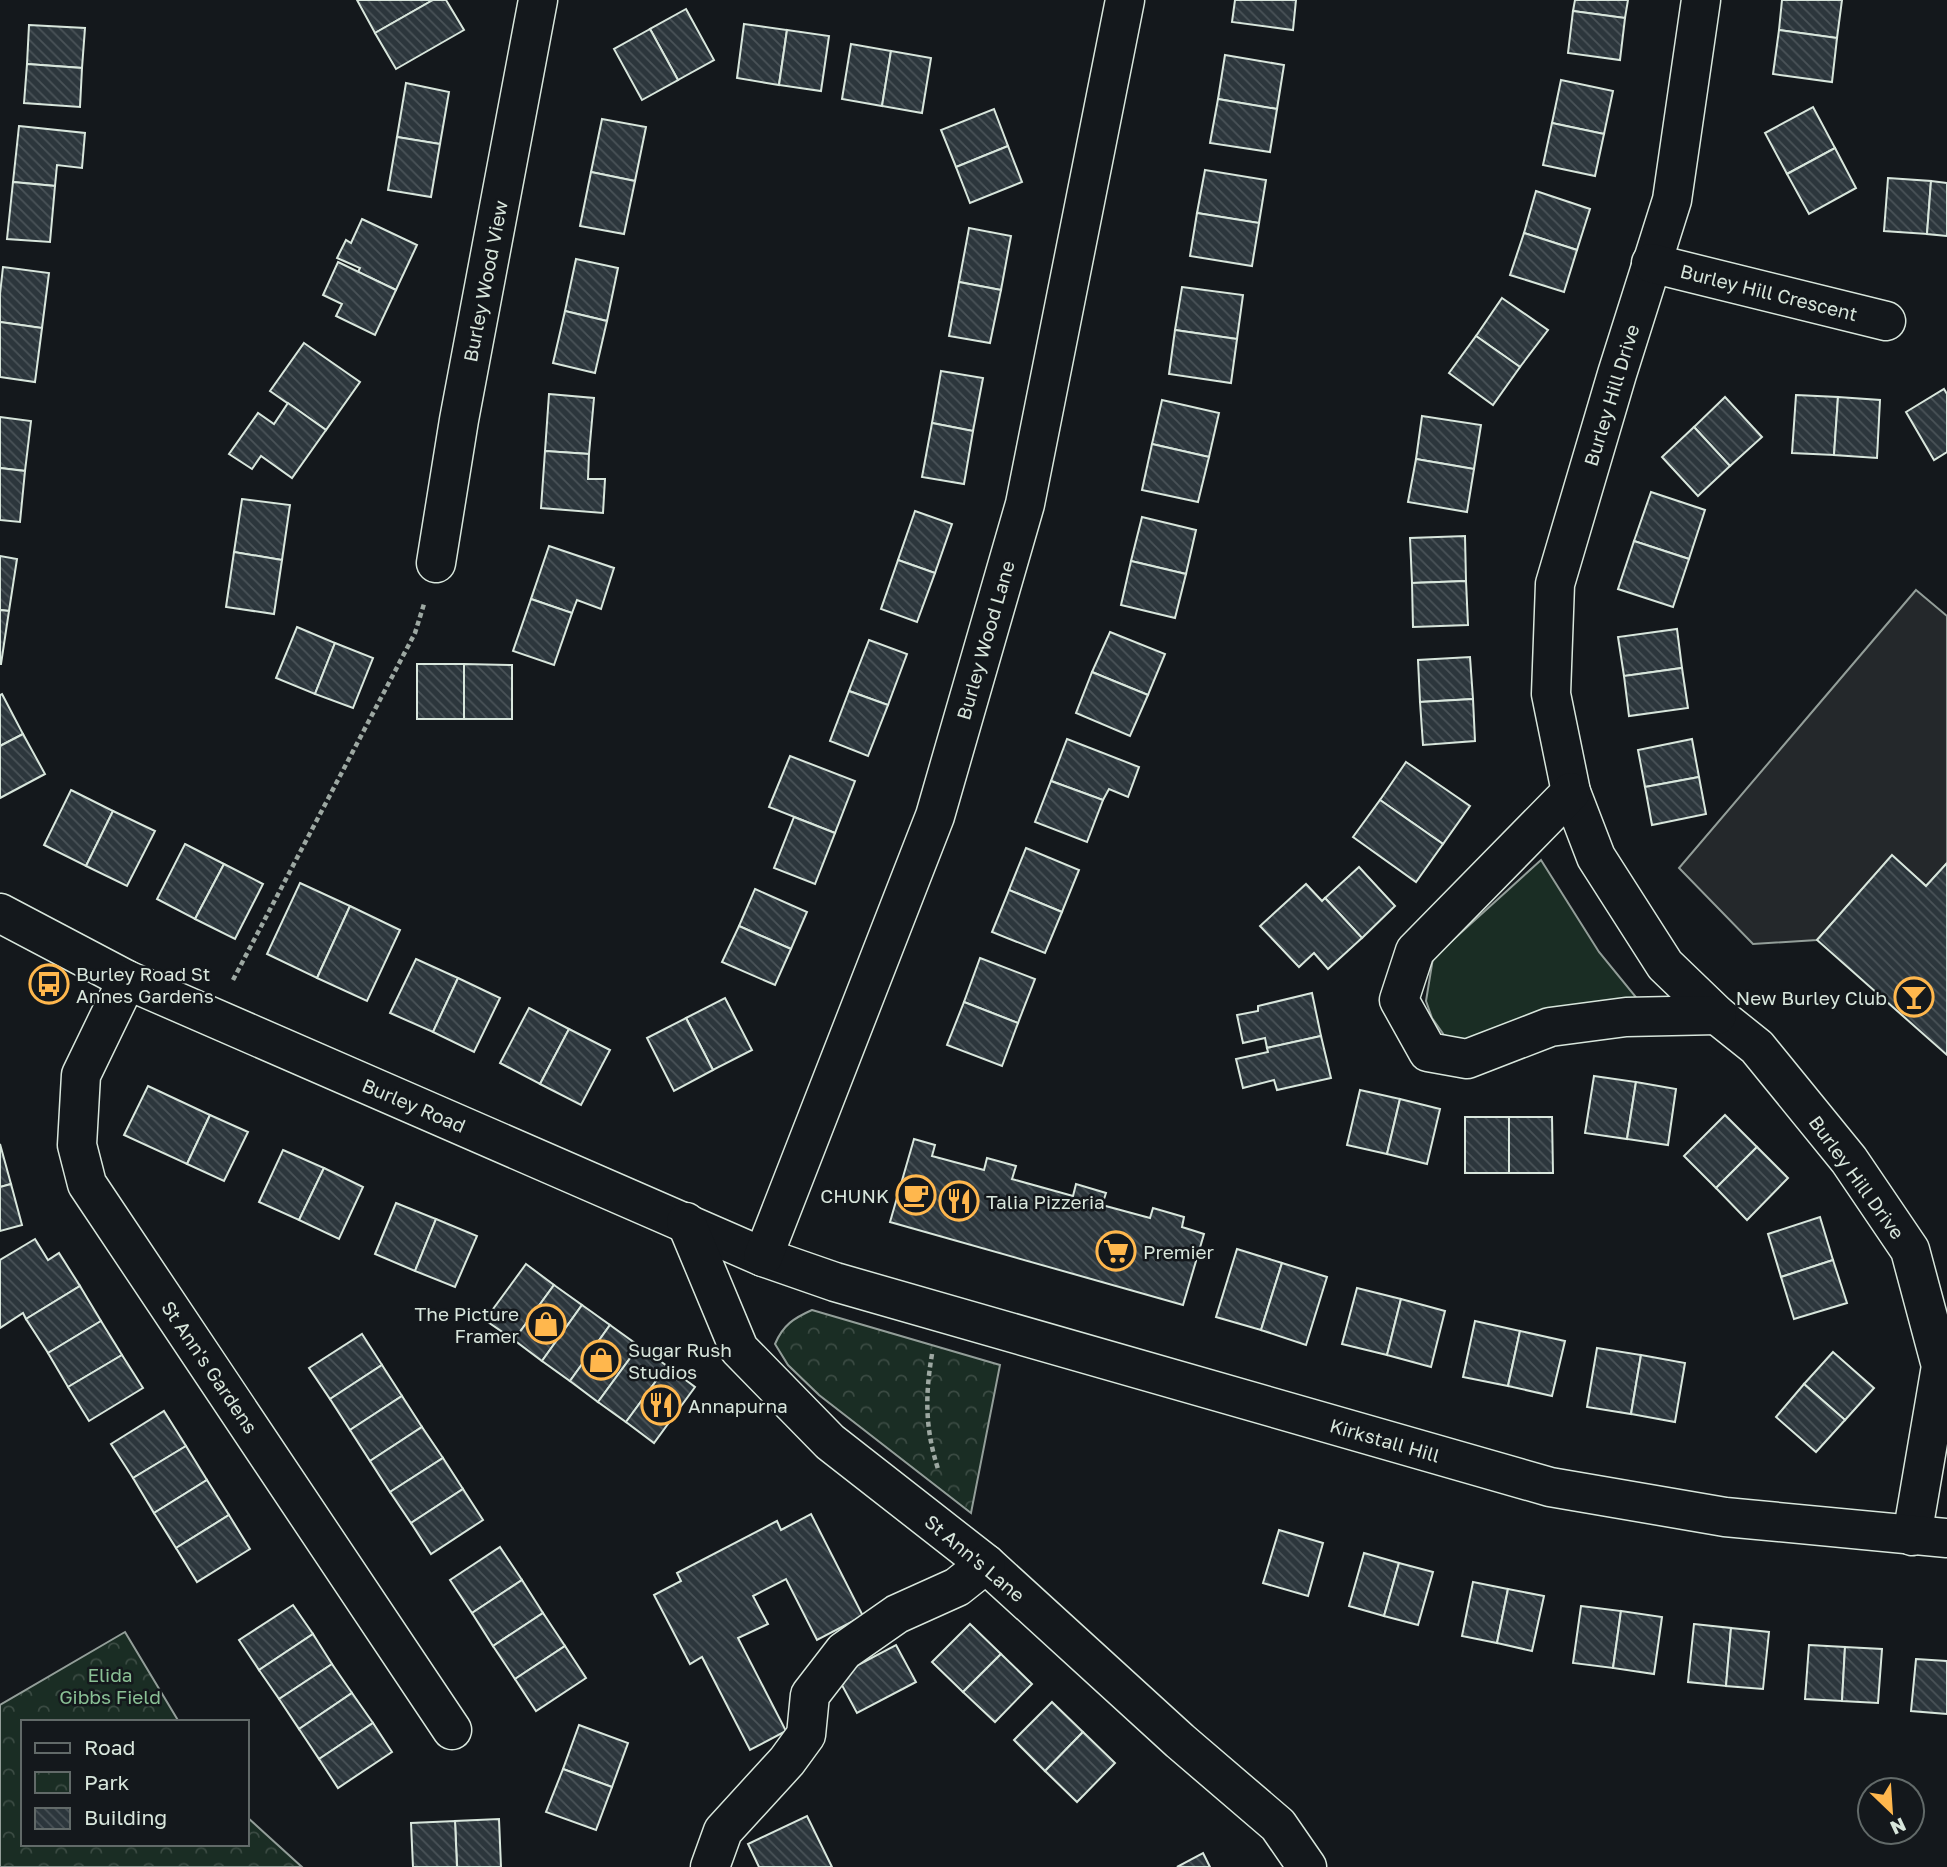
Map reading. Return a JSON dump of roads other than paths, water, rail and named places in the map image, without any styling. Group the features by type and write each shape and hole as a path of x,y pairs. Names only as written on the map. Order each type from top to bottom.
{"street":[{"name":"Burley Wood View","path":"436,563 459,420 538,0"},
{"name":"Burley Hill Drive","path":"1701,0 1672,200 1555,584 1551,694 1571,792 1596,857 1665,965 1717,1015 1757,1047 1849,1160 1910,1250 1941,1366 1930,1537"},
{"name":"Burley Wood Lane","path":"763,1257 935,816 1025,504 1116,2"},
{"name":"Burley Hill Crescent","path":"1651,263 1886,321"},
{"path":"1571,792 1415,951 1399,1000 1428,1052 1467,1059 1550,1027 1626,1017 1717,1015"},
{"name":"Burley Road","path":"0,913 127,980 763,1257 835,1282"},
{"name":"St Ann's Gardens","path":"127,980 81,1075 77,1145 88,1184 453,1730"},
{"name":"St Ann's Lane","path":"685,1222 739,1349 830,1442 986,1564 1180,1741 1278,1825 1307,1867"},
{"name":"Kirkstall Hill","path":"835,1282 1550,1487 1725,1517 1930,1537"},
{"path":"710,1867 723,1831 787,1761 806,1735 810,1695 844,1651 897,1615 957,1587 986,1564"}],"place":[{"name":"Burley Road St Annes Gardens","path":"49,984"},
{"name":"New Burley Club","path":"1914,997"},
{"name":"CHUNK","path":"916,1195"},
{"name":"Talia Pizzeria","path":"959,1201"},
{"name":"Premier","path":"1116,1251"},
{"name":"The Picture Framer","path":"546,1324"},
{"name":"Sugar Rush Studios","path":"601,1360"},
{"name":"Annapurna","path":"661,1405"}],"park label":[{"name":"Elida Gibbs Field","path":"110,1685"}]}
